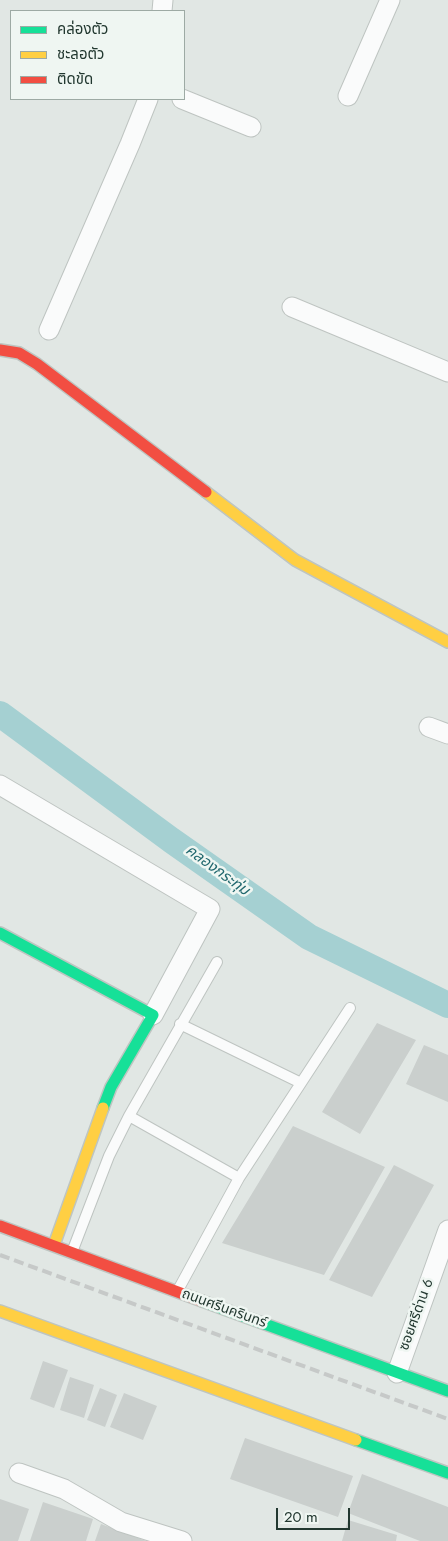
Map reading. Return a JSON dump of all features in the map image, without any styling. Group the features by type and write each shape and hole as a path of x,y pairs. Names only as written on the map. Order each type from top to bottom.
{"main road":[{"path":"0,350 19,354 37,364 295,560 448,642"},
{"path":"0,933 153,1015 111,1087 54,1245"},
{"name":"ถนนศรีนครินทร์","path":"0,1226 448,1391"},
{"path":"0,1311 448,1473"}],"street":[{"path":"348,96 390,0"},
{"path":"49,330 148,100"},
{"path":"184,100 251,127"},
{"path":"292,307 448,372"},
{"path":"429,726 448,734"},
{"path":"0,785 210,909 153,1015"},
{"name":"ซอยศรีด่าน 6","path":"396,1373 448,1230"},
{"path":"19,1473 64,1489 121,1522 182,1541"}],"lane":[{"path":"72,1252 109,1156 129,1116 217,962"},
{"path":"177,1291 239,1178 350,1008"},
{"path":"180,1024 301,1083"},
{"path":"129,1116 239,1178"}],"building":[{"path":"377,1023 416,1040 360,1134 322,1112"},
{"path":"424,1045 448,1055 448,1102 406,1084"},
{"path":"293,1126 385,1167 324,1275 222,1243"},
{"path":"394,1165 434,1185 372,1297 329,1280"},
{"path":"43,1361 68,1370 54,1408 30,1399"},
{"path":"70,1377 94,1385 84,1418 60,1410"},
{"path":"100,1388 117,1395 105,1427 87,1420"},
{"path":"124,1393 157,1406 143,1440 110,1427"},
{"path":"245,1438 353,1476 338,1517 230,1479"},
{"path":"362,1474 448,1507 448,1541 420,1541 348,1513"},
{"path":"0,1499 29,1509 18,1541 0,1541"},
{"path":"43,1502 93,1519 86,1541 30,1541"},
{"path":"348,1520 397,1535 396,1541 342,1541"},
{"path":"101,1524 146,1541 95,1541"}],"waterway":[{"name":"คลองกระทุ่ม","path":"0,714 171,840 309,937 448,1005"}],"railway":[{"path":"0,1255 448,1419"}],"traffic: fast":[{"path":"0,933 153,1015 111,1087 103,1108"},
{"path":"202,1301 448,1391"},
{"path":"356,1440 448,1473"}],"traffic: slow":[{"path":"206,492 295,560 448,642"},
{"path":"54,1245 103,1108"},
{"path":"0,1311 356,1440"}],"traffic: jam":[{"path":"0,350 19,353 37,364 206,492"},
{"path":"0,1226 202,1301"}]}
